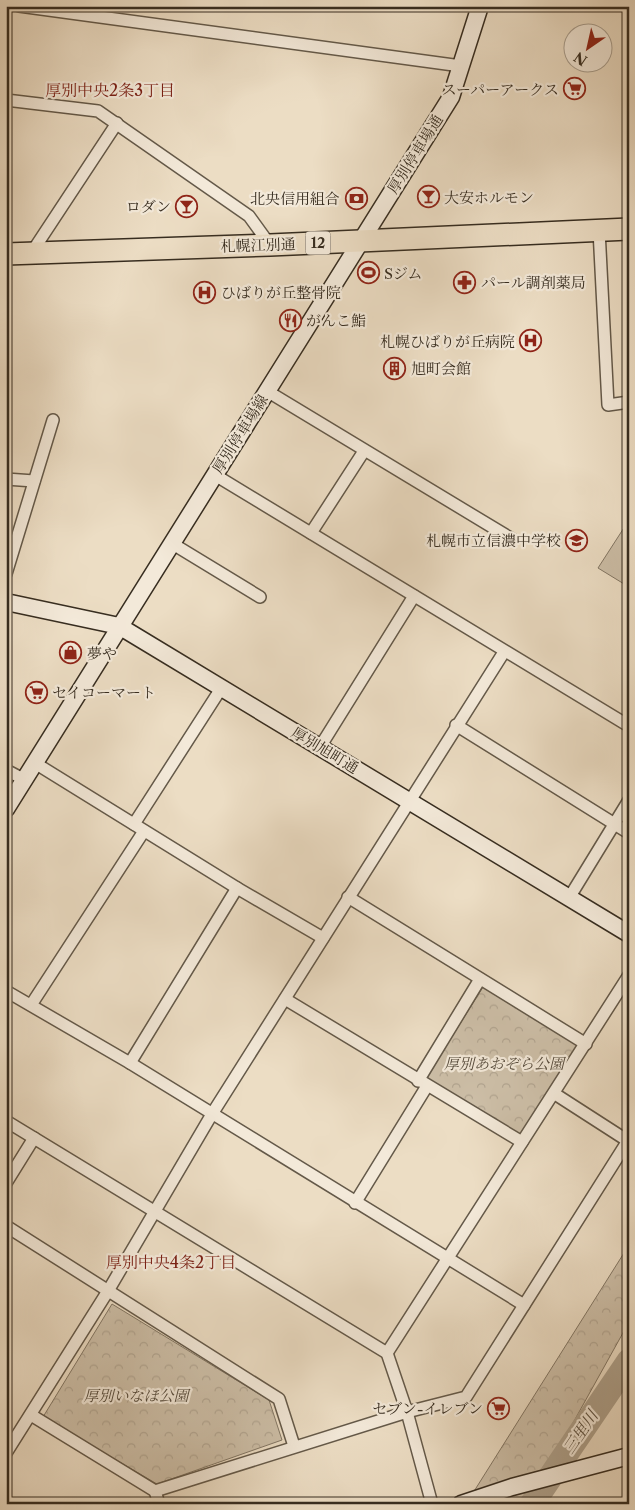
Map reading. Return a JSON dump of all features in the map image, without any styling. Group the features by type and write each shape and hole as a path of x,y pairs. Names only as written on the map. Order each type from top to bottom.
{"highway":[{"name":"札幌江別通","path":"6,254 270,245 629,229"}],"street":[{"path":"19,6 462,66"},
{"name":"厚別停車場通","path":"360,241 451,97 480,6"},
{"path":"6,100 98,111 118,123 249,216 270,245"},
{"path":"32,252 118,123"},
{"path":"599,230 608,405 629,402"},
{"name":"厚別停車場線","path":"120,626 173,544 360,241"},
{"path":"267,391 512,539"},
{"path":"6,574 53,420"},
{"path":"311,533 364,451"},
{"path":"215,475 504,652 629,726"},
{"path":"6,479 34,481"},
{"path":"173,544 260,597"},
{"path":"320,747 414,596"},
{"name":"厚別旭町通","path":"6,602 120,626 629,934"},
{"path":"6,809 120,626"},
{"path":"6,1453 108,1291 212,1114 456,725 504,652"},
{"path":"31,1005 222,687"},
{"path":"456,725 629,833"},
{"path":"35,763 237,888 323,938"},
{"path":"6,770 25,780"},
{"path":"569,898 629,800"},
{"path":"130,1063 237,888"},
{"path":"348,897 586,1044"},
{"path":"388,1354 447,1258 629,975"},
{"path":"355,1203 480,979"},
{"path":"6,991 130,1063 355,1203 524,1305"},
{"path":"285,999 522,1142"},
{"path":"155,1491 406,1412 466,1397 628,1140 554,1094"},
{"path":"6,1121 388,1354 432,1504"},
{"path":"6,1183 34,1138"},
{"path":"6,1226 279,1399 294,1446"},
{"path":"31,1415 155,1491 159,1504"},
{"path":"461,1504 512,1487 629,1456"}],"green space":[{"path":"629,520 629,587 598,568"},
{"name":"厚別あおぞら公園","path":"483,987 581,1045 521,1137 424,1081"},
{"path":"629,1245 629,1322 528,1504 466,1504"},
{"name":"厚別いなほ公園","path":"112,1304 269,1400 282,1440 157,1484 43,1417"}],"waterway":[{"name":"三里川","path":"532,1504 629,1361"}],"place":[{"name":"スーパーアークス","path":"575,89"},
{"name":"大安ホルモン","path":"428,197"},
{"name":"北央信用組合","path":"356,198"},
{"name":"ロダン","path":"187,206"},
{"name":"Sジム","path":"368,273"},
{"name":"パール調剤薬局","path":"465,282"},
{"name":"ひばりが丘整骨院","path":"205,292"},
{"name":"がんこ鮨","path":"290,320"},
{"name":"札幌ひばりが丘病院","path":"531,341"},
{"name":"旭町会館","path":"395,368"},
{"name":"札幌市立信濃中学校","path":"577,540"},
{"name":"夢や","path":"71,653"},
{"name":"セイコーマート","path":"36,692"},
{"name":"セブン-イレブン","path":"499,1408"}],"district":[{"name":"厚別中央2条3丁目","path":"110,90"},
{"name":"厚別中央4条2丁目","path":"171,1262"}]}
